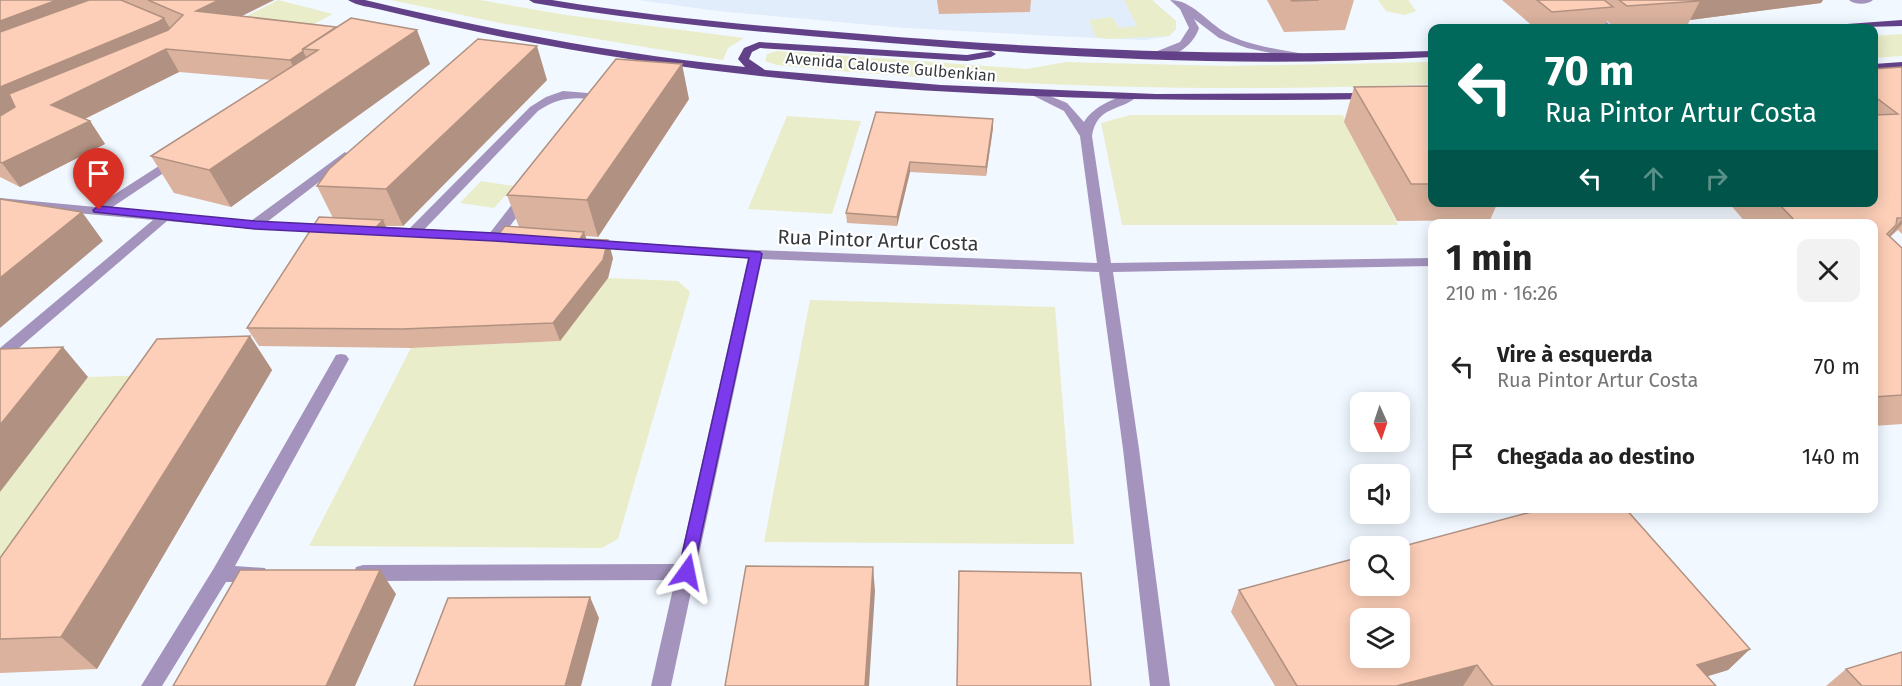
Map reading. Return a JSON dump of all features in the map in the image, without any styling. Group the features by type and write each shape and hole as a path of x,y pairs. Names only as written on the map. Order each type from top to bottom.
{"main road":[{"name":"Avenida Calouste Gulbenkian","path":"353,0 524,38 623,55 782,75 901,86 1038,94 1276,99 1382,96"},
{"name":"Avenida Calouste Gulbenkian","path":"534,0 694,23 1014,51 1154,56 1305,57 1428,54"},
{"path":"1878,25 1902,23"},
{"path":"782,75 750,66 743,59 748,50 759,45 774,45 967,58 1014,51"},
{"path":"1878,67 1902,65"}],"street":[{"path":"1574,0 1604,24"},
{"path":"1854,0 1868,0"},
{"path":"1154,56 1185,46 1192,37 1194,28 1178,3"},
{"path":"1178,3 1223,36 1251,46 1305,57"},
{"path":"436,234 407,233 534,109 552,96 573,93 596,96 597,104 590,113"},
{"path":"1038,94 1065,105 1074,113 1086,136"},
{"path":"1132,96 1097,112 1086,124 1086,136 1131,449 1160,686"},
{"path":"255,225 359,146"},
{"path":"99,210 186,153"},
{"path":"516,238 488,237 535,184"},
{"path":"0,202 255,225 342,229"},
{"path":"0,356 165,216"},
{"name":"Rua Pintor Artur Costa","path":"571,242 756,254 1105,268 1428,262"},
{"path":"661,686 756,254"},
{"path":"151,686 221,574 341,359"},
{"path":"341,574 687,572"},
{"path":"221,574 274,574"}],"shaded area":[{"path":"638,0 1152,0 1176,21 1176,29 1169,36 1144,40 904,28 717,11"}],"green space":[{"path":"278,0 333,14 286,39 223,28"},
{"path":"391,0 480,0 566,15 744,38 728,48 723,60 500,23"},
{"path":"1124,0 1152,0 1176,21 1176,29 1169,36 1107,39 1096,37 1089,20 1112,17 1119,28 1137,26"},
{"path":"1378,0 1408,0 1416,11 1405,15 1386,11"},
{"path":"1902,34 1902,56 1878,58 1878,36"},
{"path":"777,51 1027,69 1066,62 1225,66 1428,62 1428,84 1186,88 1023,83 859,73 777,65 765,61 767,54"},
{"path":"1130,115 1343,115 1398,225 1122,225 1101,123"},
{"path":"787,116 861,121 832,214 748,209"},
{"path":"481,181 514,186 494,208 460,203"},
{"path":"608,278 678,281 690,292 618,539 602,548 309,546 411,348 559,341"},
{"path":"810,300 1055,307 1074,544 764,542"},
{"path":"182,374 0,646 0,492 88,377"}],"building":[{"path":"0,0 57,0 0,21"},
{"path":"89,0 121,0 164,18 0,87 0,32"},
{"path":"148,0 219,0 196,11 336,27 290,60 166,49 51,105 90,121 0,162 0,116 15,107 9,94 168,30 183,15"},
{"path":"1537,0 1604,0 1613,7 1552,12"},
{"path":"1619,0 1698,0 1700,1 1627,6"},
{"path":"351,18 417,30 209,170 151,156 318,50 303,49"},
{"path":"478,39 537,46 386,189 317,186 329,169"},
{"path":"616,59 682,64 587,200 507,195"},
{"path":"1902,67 1902,218 1897,218 1896,225 1887,234 1902,248 1902,395 1878,397 1878,219 1793,219 1782,207 1878,207 1878,115 1898,114 1878,99 1878,69"},
{"path":"1428,86 1428,184 1411,184 1354,87"},
{"path":"876,112 993,119 986,167 910,162 897,217 846,213"},
{"path":"0,199 82,212 0,278"},
{"path":"319,217 383,220 376,227 499,234 505,226 584,232 580,239 608,240 603,260 553,323 402,329 247,328"},
{"path":"250,336 61,637 0,639 0,558 157,339"},
{"path":"63,347 0,425 0,349"},
{"path":"1527,513 1629,513 1750,649 1697,665 1716,686 1493,686 1477,665 1396,686 1297,686 1239,590 1350,560 1350,596 1410,596 1410,544"},
{"path":"746,566 873,567 865,686 725,686"},
{"path":"240,570 380,570 326,686 173,686"},
{"path":"959,571 1081,573 1091,686 957,686"},
{"path":"590,597 565,686 414,686 448,598"},
{"path":"1902,652 1902,686 1862,686 1846,669"}],"route":[{"path":"99,210 255,225 494,237 756,254 687,572"}]}
